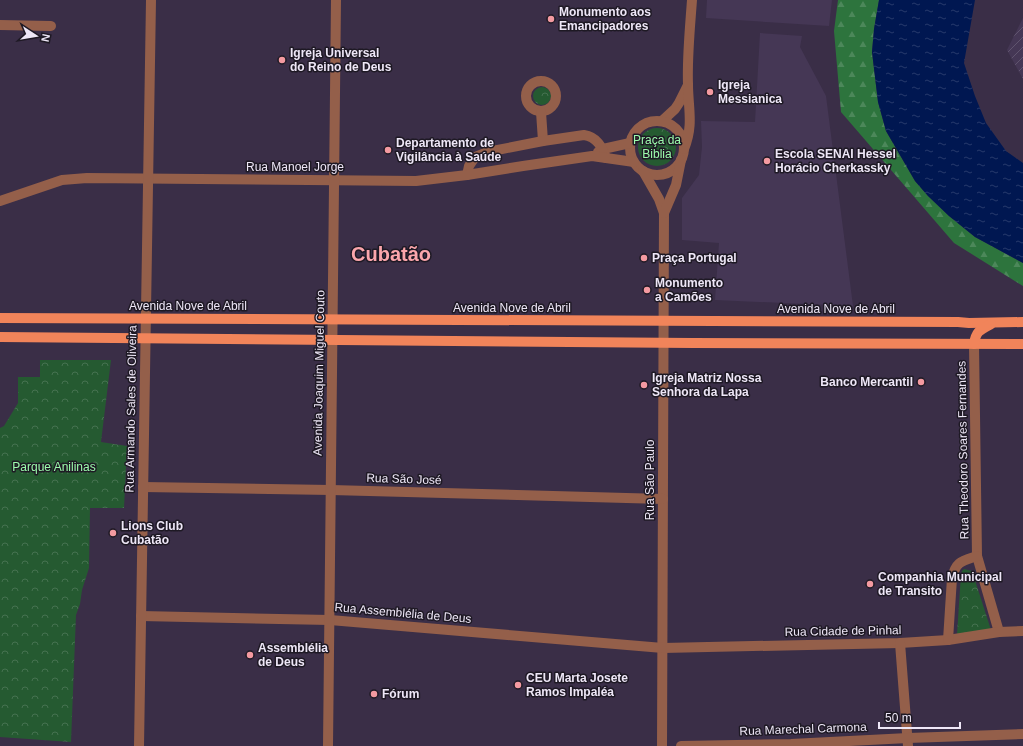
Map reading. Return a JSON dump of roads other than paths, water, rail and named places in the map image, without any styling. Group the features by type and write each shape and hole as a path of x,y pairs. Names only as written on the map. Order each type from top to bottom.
{"main road":[{"name":"Avenida Nove de Abril","path":"0,318 664,322 1023,322"},
{"path":"974,344 977,332 993,323"},
{"path":"0,338 1023,344"}],"street":[{"name":"Rua Armando Sales de Oliveira","path":"140,746 150,0"},
{"name":"Avenida Joaquim Miguel Couto","path":"328,746 336,0"},
{"name":"Rua São Paulo","path":"664,213 676,185 682,155 690,130 688,85 692,0"},
{"path":"0,25 51,26"},
{"path":"662,121 675,109 688,85"},
{"path":"540,112 543,141"},
{"path":"662,121 676,129 680,135 683,143 682,155 677,165 667,173 655,175 649,174 638,167 634,162 631,156 630,143 636,131 642,126 649,122 662,121"},
{"path":"467,176 469,166 475,157 487,152 543,141 584,135 590,136 595,139 605,154"},
{"name":"Rua Manoel Jorge","path":"0,201 62,180 87,178 416,181 467,176 605,154 630,143"},
{"name":"Rua Manoel Jorge","path":"605,154 634,162"},
{"name":"Rua São Paulo","path":"643,171 659,199 664,213 662,746"},
{"name":"Rua Theodoro Soares Fernandes","path":"974,344 977,556 999,632"},
{"name":"Rua São José","path":"143,486 663,499"},
{"path":"948,640 952,578 954,569 959,562 977,556"},
{"name":"Rua Assemblélia de Deus","path":"141,616 330,620 663,648"},
{"name":"Rua Cidade de Pinhal","path":"663,648 900,643 948,640 999,632 1023,631"},
{"path":"900,643 908,742"},
{"name":"Rua Marechal Carmona","path":"681,746 908,742 1023,734"}],"water":[{"path":"879,0 975,0 964,63 986,123 1006,151 1023,163 1023,263 975,237 949,216 928,196 915,181 886,131 878,102 872,52"}],"place":[{"name":"Monumento aos Emancipadores","path":"551,19"},
{"name":"Igreja Universal do Reino de Deus","path":"282,60"},
{"name":"Igreja Messianica","path":"710,92"},
{"name":"Departamento de Vigilância à Saúde","path":"388,150"},
{"name":"Escola SENAI Hessel Horácio Cherkassky","path":"767,161"},
{"name":"Praça Portugal","path":"644,258"},
{"name":"Monumento a Camões","path":"647,290"},
{"name":"Banco Mercantil","path":"921,382"},
{"name":"Igreja Matriz Nossa Senhora da Lapa","path":"644,385"},
{"name":"Lions Club Cubatão","path":"113,533"},
{"name":"Companhia Municipal de Transito","path":"870,584"},
{"name":"Assemblélia de Deus","path":"250,655"},
{"name":"CEU Marta Josete Ramos Impaléa","path":"518,685"},
{"name":"Fórum","path":"374,694"}],"district":[{"name":"Cubatão","path":"391,254"}],"park label":[{"name":"Praça da Biblia","path":"657,147"},
{"name":"Parque Anilinas","path":"54,467"}]}
